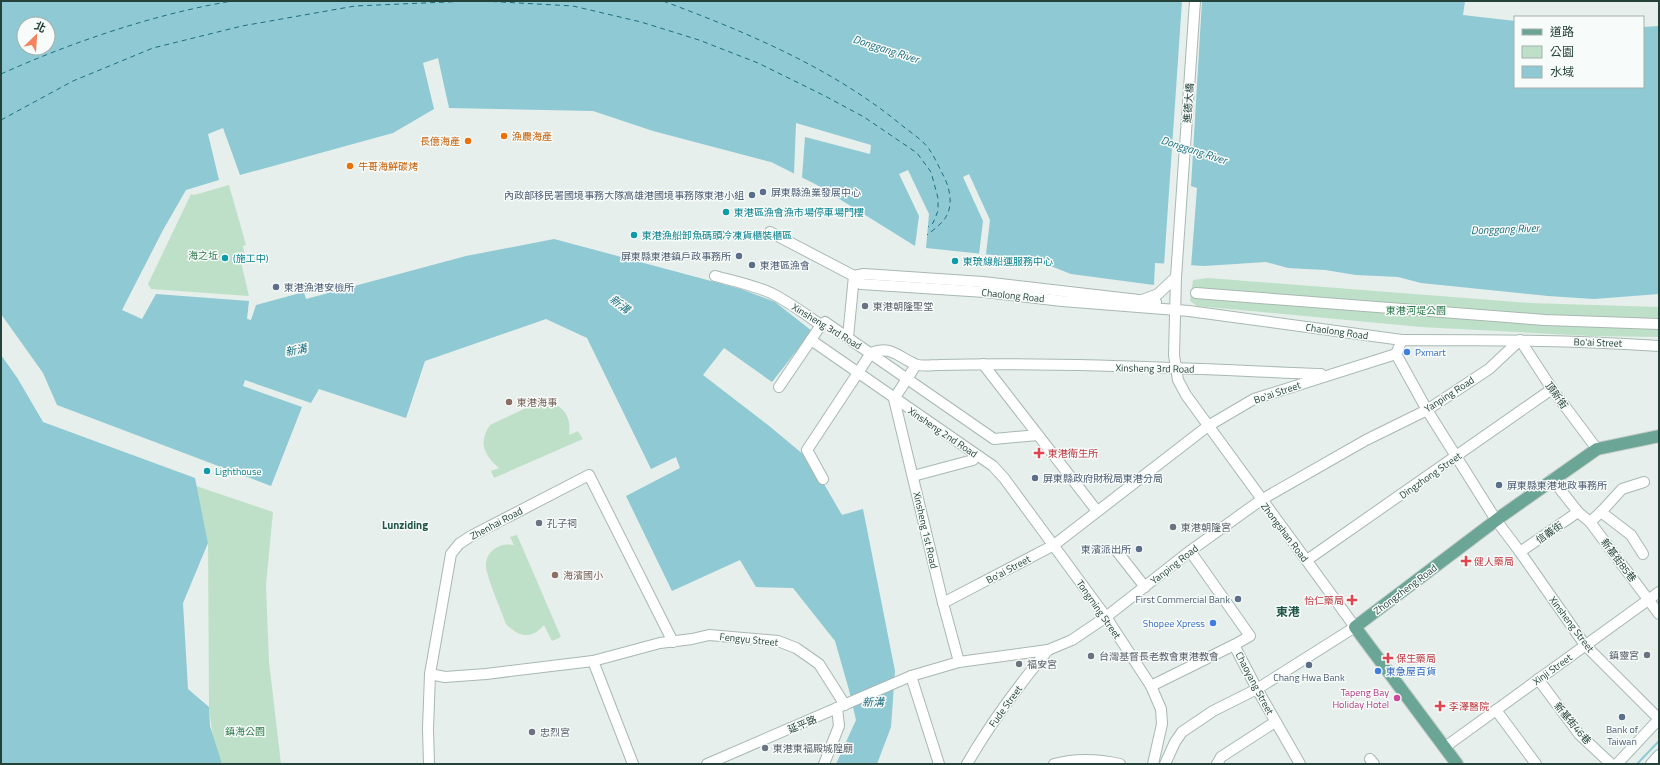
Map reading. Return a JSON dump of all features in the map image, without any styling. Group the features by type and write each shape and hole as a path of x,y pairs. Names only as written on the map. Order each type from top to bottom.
{"main road":[{"name":"Zhongzheng Road","path":"1355,627 1496,520 1552,479 1597,449 1659,436"},
{"name":"Zhongshan Road","path":"1355,627 1457,764"}],"street":[{"name":"進德大橋","path":"1176,277 1195,1"},
{"name":"Chaolong Road","path":"770,232 854,276 861,284 985,292 1062,301 1176,310 1299,325 1402,340"},
{"name":"Chaolong Road","path":"854,276 864,274 964,281 1142,300 1158,303 1176,310"},
{"name":"Xinsheng 3rd Road","path":"715,276 744,283 770,293 786,301 821,325 825,322 871,353 906,380 994,439 1038,435"},
{"path":"848,337 854,276"},
{"path":"1142,300 1158,294 1176,277"},
{"name":"Zhongshan Road","path":"1176,277 1174,355 1178,380 1186,395 1261,500 1355,627"},
{"path":"1196,293 1545,320 1659,324"},
{"path":"779,387 821,325"},
{"name":"Xinsheng 2nd Road","path":"811,340 894,399 994,466 1054,544"},
{"path":"1396,354 1402,340"},
{"name":"Bo'ai Street","path":"1402,340 1608,342 1659,346"},
{"name":"頂新街","path":"1520,340 1552,389 1597,449"},
{"name":"Yanping Road","path":"911,676 959,662 1048,650 1072,640 1106,617 1190,551 1261,500 1366,440 1427,410 1489,368 1520,340"},
{"name":"Xinsheng 3rd Road","path":"858,372 871,353 879,350 886,350 916,365 983,364 1176,368 1327,375"},
{"name":"Bo'ai Street","path":"943,603 1054,544 1208,426 1254,399 1396,354"},
{"name":"Xinsheng Street","path":"1396,354 1427,410 1496,520 1585,645 1659,719"},
{"path":"983,364 1097,511"},
{"path":"894,399 916,365"},
{"path":"823,479 807,450 858,372"},
{"name":"Dingzhong Street","path":"1306,560 1552,389"},
{"name":"Xinsheng 1st Road","path":"894,399 943,603 959,662"},
{"path":"913,476 972,460 976,455"},
{"name":"Zhenhai Road","path":"429,764 428,729 430,674 451,554 459,544 470,536 589,476 672,642"},
{"name":"新基街85巷","path":"1552,479 1578,512 1590,522 1659,614"},
{"path":"1590,522 1622,489 1644,482"},
{"name":"信義街","path":"1520,552 1578,512"},
{"name":"新基街85巷","path":"1601,512 1631,535 1643,554"},
{"name":"Tongming Street","path":"1054,544 1106,617 1151,686 1161,709 1162,724 1153,764"},
{"path":"1116,550 1145,587"},
{"name":"Chaoyang Street","path":"1190,551 1250,636 1234,645 1257,689 1300,764"},
{"name":"Xinji Street","path":"1444,747 1648,598 1659,592"},
{"name":"Zhongzheng Road","path":"1165,764 1175,742 1182,732 1213,711 1257,689 1355,627"},
{"name":"Fengyu Street","path":"593,661 660,643 692,639 709,635 778,641 796,648 820,664 845,705"},
{"path":"1151,686 1234,645"},
{"name":"Fude Street","path":"967,764 982,738 1032,669 1048,650"},
{"path":"430,674 445,677 486,674 593,661 633,764"},
{"path":"911,676 939,764"},
{"name":"延平路","path":"707,764 722,761 911,676"},
{"name":"新基街46巷","path":"1538,679 1579,734 1610,764"},
{"path":"824,764 839,726 845,705"},
{"path":"1496,710 1536,764"},
{"path":"1617,764 1659,719"},
{"path":"1217,764 1221,756 1276,722"},
{"path":"1651,764 1659,755"},
{"path":"1054,764 1082,759 1100,760 1120,764"}],"green space":[{"name":"海之坵","path":"229,185 246,245 243,246 245,257 240,258 249,296 151,289 148,284 191,194 194,195"},
{"name":"東港河堤公園","path":"1208,278 1530,303 1659,307 1659,337 1590,336 1421,327 1197,306 1190,301 1193,280"},
{"path":"543,400 556,404 567,416 570,428 569,435 578,431 583,439 494,478 491,471 499,468 486,453 484,448 484,437 486,431 490,425"},
{"name":"鎮海公園","path":"196,486 273,512 266,585 269,662 281,764 221,764 214,746 209,707 208,543"},
{"path":"517,535 561,637 552,641 544,625 534,633 525,635 516,632 506,624 494,594 486,566 487,558 490,553 500,546 507,544 514,545 510,537"}],"water":[{"path":"1,1 1465,1 1463,15 1514,21 1514,88 1644,88 1644,27 1659,26 1659,294 1594,299 1548,296 1421,283 1398,277 1356,275 1325,270 1288,268 1266,262 1204,266 1155,263 1154,285 1071,274 1048,265 993,255 926,248 929,214 908,170 899,174 919,216 915,246 817,185 771,162 653,131 593,111 449,108 438,58 423,63 434,109 393,133 240,175 223,128 208,134 219,180 186,190 163,230 122,310 142,319 156,294 249,301 247,319 251,320 256,305 304,292 306,299 466,256 554,239 741,289 775,302 812,331 772,382 724,348 703,375 768,425 810,460 842,515 863,509 895,671 891,727 877,764 836,764 856,720 849,690 835,641 793,588 756,587 740,560 672,591 626,496 680,468 676,457 651,469 587,338 546,319 425,361 406,418 319,389 311,403 245,380 243,386 302,407 271,486 57,405 43,373 1,314"},
{"path":"1,355 18,379 43,422 195,478 208,543 183,603 188,689 209,707 210,726 222,764 1,764"}],"pier":[{"path":"1182,1 1202,1 1191,186 1197,188 1191,267 1164,265"},
{"path":"796,123 871,145 870,154 805,137 802,178 794,174"},
{"path":"969,174 990,220 986,254 979,254 983,221 963,177"}],"waterway":[{"path":"1637,764 1659,741"}],"ferry route":[{"path":"1,74 56,51 114,30 173,13 232,1"},
{"path":"1,120 73,81 153,48 242,26 355,6 470,1"},
{"path":"483,1 573,6 641,22 699,40 758,63 823,95 864,117 917,153 931,172 938,198 938,211 933,223 928,227"},
{"path":"663,1 756,38 816,68 872,103 923,142 933,155 945,179 950,197 947,215 940,225 927,235"}],"place":[{"name":"漁農海產","path":"504,136"},
{"name":"長億海產","path":"468,141"},
{"name":"牛哥海鮮碳烤","path":"350,166"},
{"name":"屏東縣漁業發展中心","path":"763,192"},
{"name":"內政部移民署國境事務大隊高雄港國境事務隊東港小組","path":"752,195"},
{"name":"東港區漁會漁市場停車場門樓","path":"726,212"},
{"name":"東港漁船卸魚碼頭冷凍貨櫃裝櫃區","path":"634,235"},
{"name":"屏東縣東港鎮戶政事務所","path":"739,256"},
{"name":"(施工中)","path":"225,258"},
{"name":"東琉線船運服務中心","path":"955,261"},
{"name":"東港區漁會","path":"752,265"},
{"name":"東港漁港安檢所","path":"276,287"},
{"name":"東港朝隆聖堂","path":"865,306"},
{"name":"Pxmart","path":"1407,352"},
{"name":"東港海事","path":"509,402"},
{"name":"東港衛生所","path":"1039,453"},
{"name":"Lighthouse","path":"207,471"},
{"name":"屏東縣政府財稅局東港分局","path":"1035,478"},
{"name":"屏東縣東港地政事務所","path":"1499,485"},
{"name":"孔子祠","path":"539,523"},
{"name":"東港朝隆宮","path":"1173,527"},
{"name":"東濱派出所","path":"1139,549"},
{"name":"健人藥局","path":"1466,561"},
{"name":"海濱國小","path":"555,575"},
{"name":"First Commercial Bank","path":"1238,599"},
{"name":"怡仁藥局","path":"1352,600"},
{"name":"Shopee Xpress","path":"1213,623"},
{"name":"鎮靈宮","path":"1647,655"},
{"name":"台灣基督長老教會東港教會","path":"1091,656"},
{"name":"保生藥局","path":"1388,658"},
{"name":"福安宮","path":"1019,664"},
{"name":"Chang Hwa Bank","path":"1309,665"},
{"name":"東急屋百貨","path":"1378,671"},
{"name":"Tapeng Bay Holiday Hotel","path":"1397,698"},
{"name":"李澤醫院","path":"1440,706"},
{"name":"Bank of Taiwan","path":"1622,717"},
{"name":"忠烈宮","path":"532,732"},
{"name":"東港東福殿城隍廟","path":"765,748"}],"district":[{"name":"Lunziding","path":"405,525"},
{"name":"東港","path":"1288,612"}],"water label":[{"name":"Donggang River","path":"886,49"},
{"name":"Donggang River","path":"1194,150"},
{"name":"Donggang River","path":"1505,229"},
{"name":"新溝","path":"620,304"},
{"name":"新溝","path":"296,350"},
{"name":"新溝","path":"873,702"}]}
